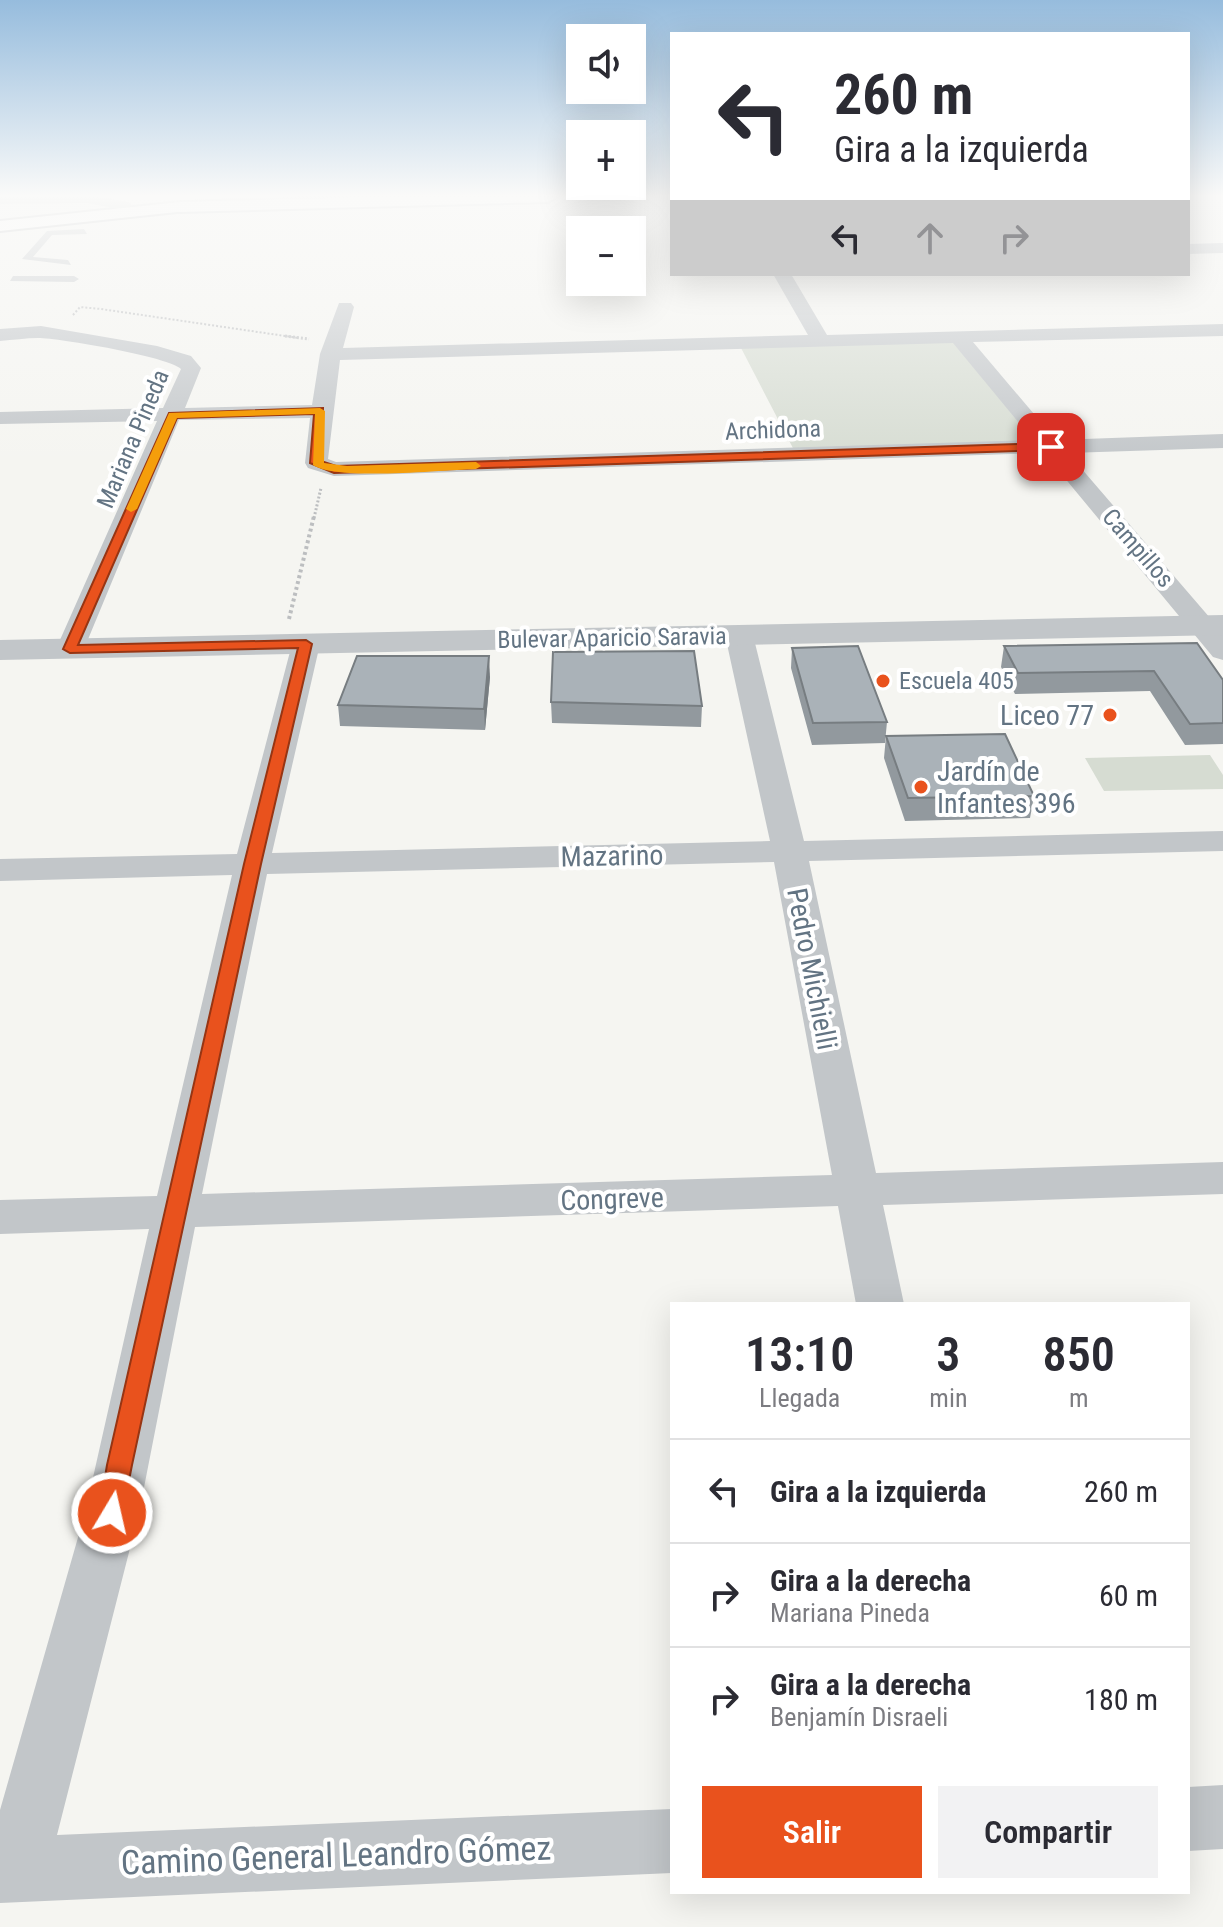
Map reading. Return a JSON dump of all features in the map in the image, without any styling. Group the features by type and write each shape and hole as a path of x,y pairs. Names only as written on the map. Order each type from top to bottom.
{"street":[{"path":"790,287 821,341"},
{"path":"326,468 316,463 320,411 332,347 345,307"},
{"path":"332,347 821,341 1223,330"},
{"name":"Mariana Pineda","path":"20,333 184,360 191,368 70,649"},
{"name":"Campillos","path":"958,337 1217,634"},
{"path":"5,415 320,411"},
{"name":"Archidona","path":"326,468 1223,441"},
{"name":"Bulevar Aparicio Saravia","path":"0,650 739,635 1217,634"},
{"name":"Pedro Michielli","path":"739,635 789,851 880,1302"},
{"path":"8,1870 112,1513 252,864 294,644"},
{"name":"Mazarino","path":"0,870 1223,841"},
{"name":"Congreve","path":"0,1217 1223,1178"},
{"path":"1190,1819 1223,1817"},
{"name":"Camino General Leandro Gómez","path":"8,1870 670,1841"}],"path":[{"path":"20,333 70,319 80,307 149,313 314,340 332,347"},
{"path":"294,644 326,468"}],"shaded area":[{"path":"953,342 1034,438 1032,441 795,452 740,346"},
{"path":"1210,755 1223,775 1223,789 1104,791 1085,758"}],"building":[{"path":"1197,643 1223,680 1223,723 1190,724 1154,671 1018,673 1004,646"},
{"path":"858,646 887,722 813,723 792,648"},
{"path":"694,651 702,706 551,702 553,652"},
{"path":"357,656 489,656 484,709 338,705"},
{"path":"1005,734 1034,796 908,798 886,736"}],"slow traffic":[{"path":"131,509 173,415 320,411 318,465 347,470 476,466"}],"place":[{"name":"Escuela 405","path":"883,681"},
{"name":"Liceo 77","path":"1110,715"},
{"name":"Jardín de Infantes 396","path":"921,787"}],"route":[{"path":"112,1513 252,864 306,644 70,649 173,415 320,411 316,463 347,470 1051,447"}]}
